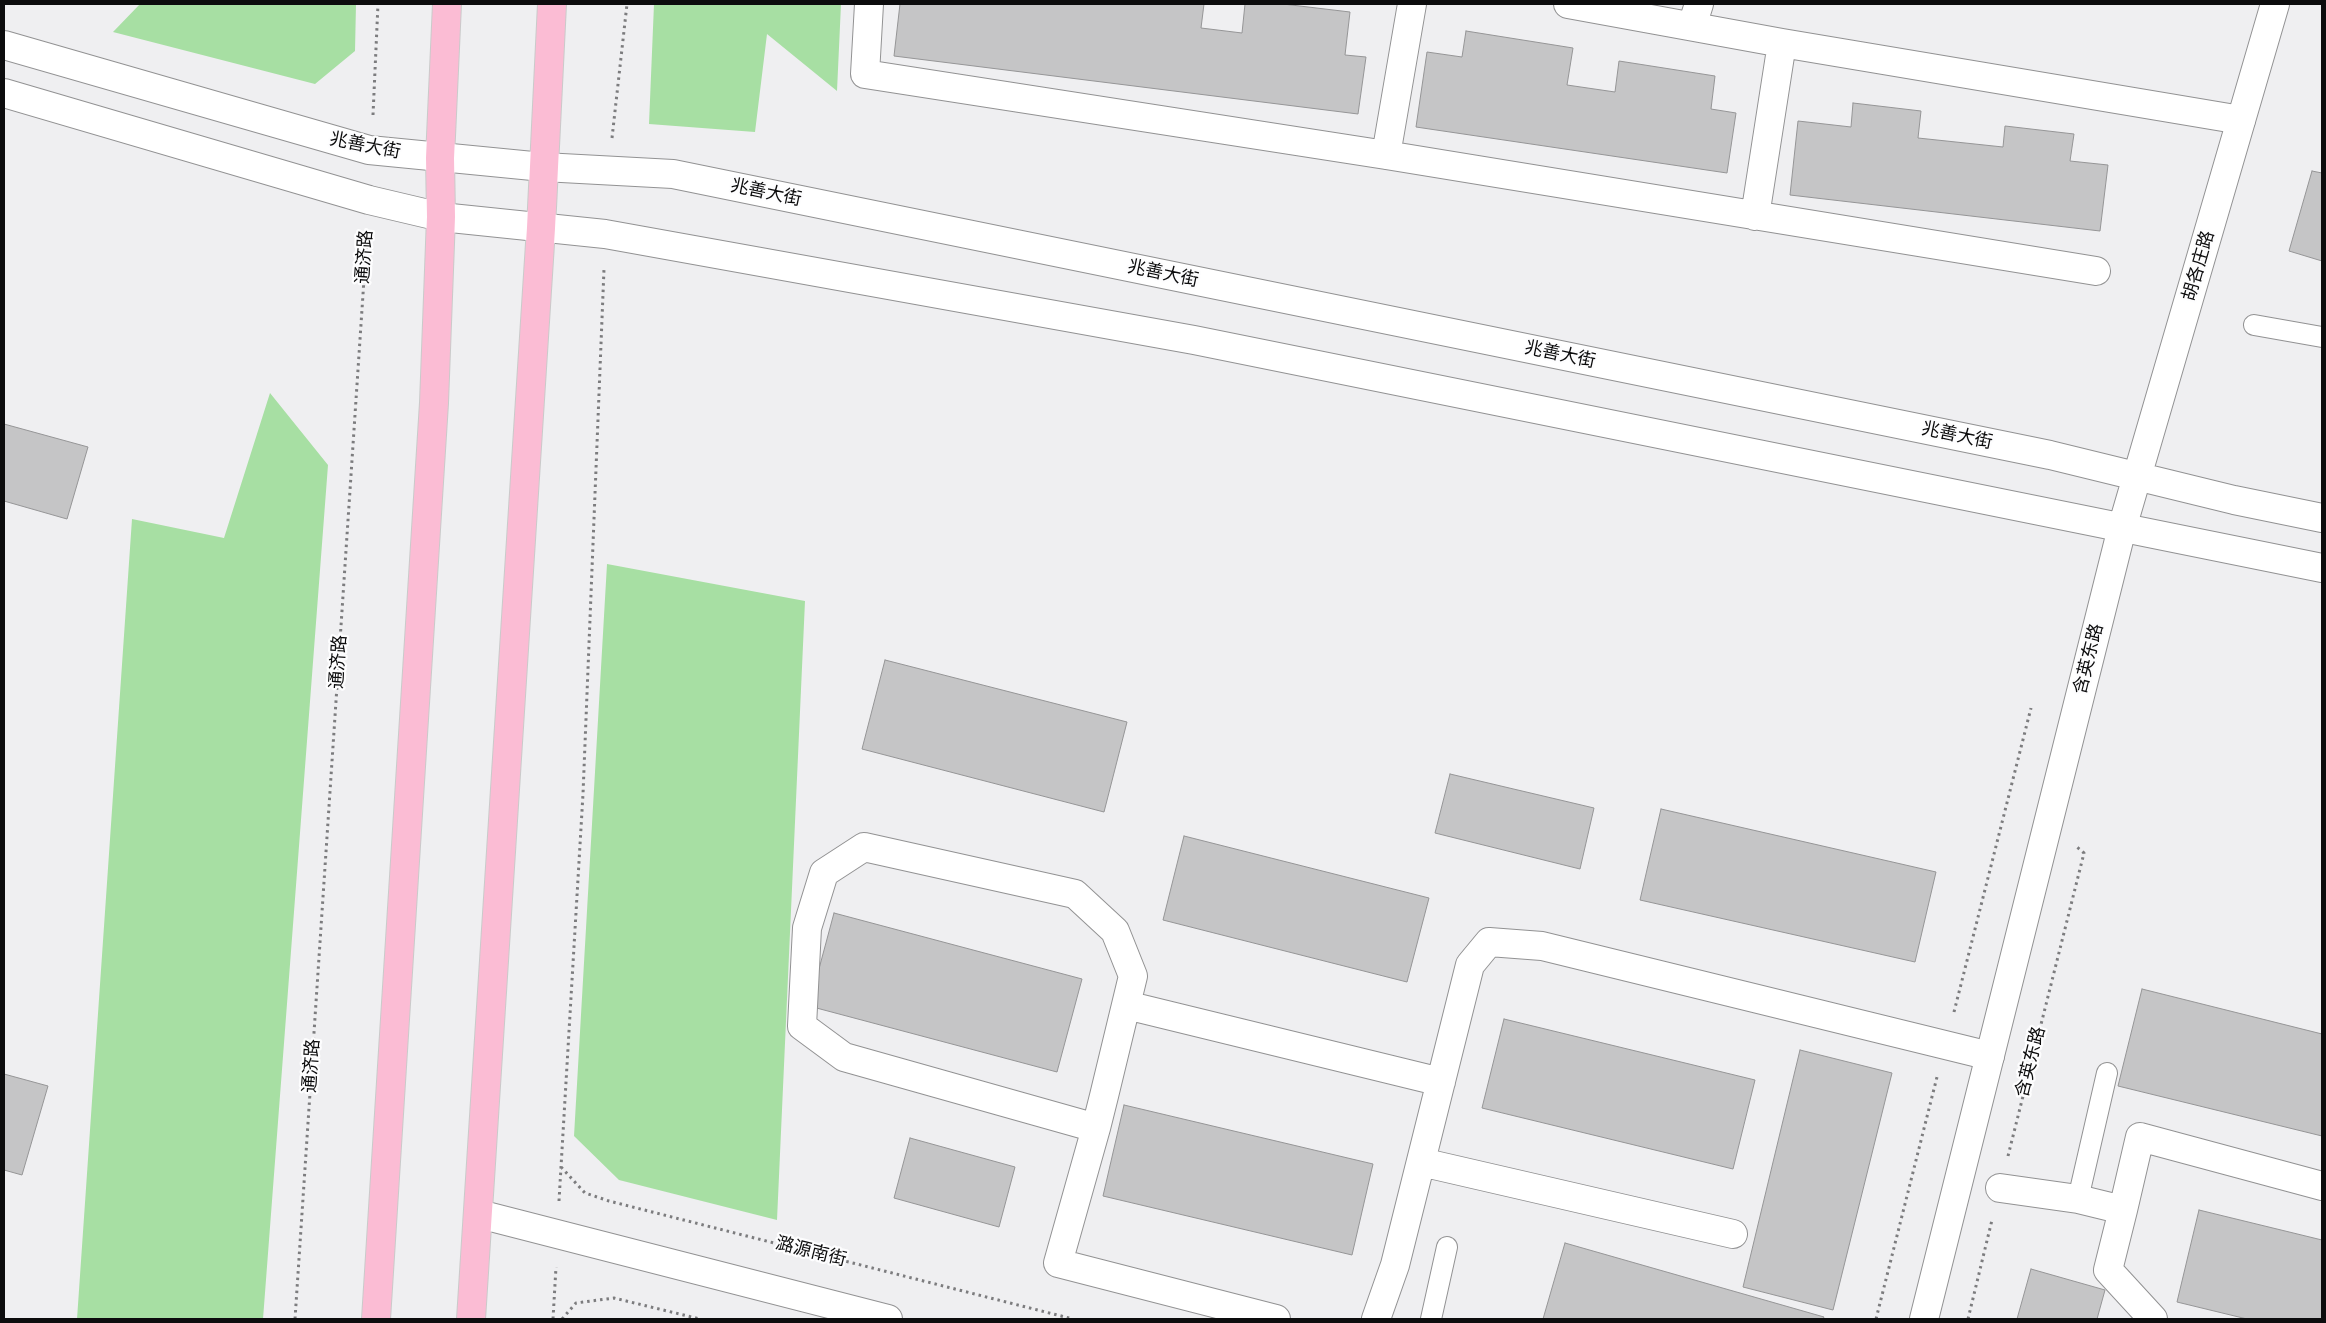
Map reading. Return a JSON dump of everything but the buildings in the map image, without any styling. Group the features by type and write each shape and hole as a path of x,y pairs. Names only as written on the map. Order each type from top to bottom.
{"main road":[{"path":"376,1319 434,403 441,217 440,158 447,4"},
{"path":"471,1319 541,228 552,4"}],"street":[{"path":"869,4 864,74 2096,271"},
{"path":"1386,156 1412,4"},
{"path":"1568,4 1695,15 1782,43 2242,120"},
{"name":"胡各庄路","path":"2122,528 2275,4"},
{"path":"1755,216 1782,43"},
{"name":"兆善大街","path":"4,44 369,150 543,167 673,174 2050,455 2138,477 2322,518"},
{"path":"4,93 369,200 441,217 605,234 1194,340 2322,568"},
{"name":"含英东路","path":"1924,1319 2122,528"},
{"path":"1096,1128 844,1057 802,1026 807,928 824,873 864,847 1075,894 1115,931 1133,976 1096,1128 1058,1263 1276,1319"},
{"path":"1376,1319 1395,1265 1470,965 1490,942 1542,946 1990,1056"},
{"path":"1126,1005 1441,1082"},
{"path":"2153,1319 2108,1270 2140,1138 2322,1186"},
{"path":"1421,1162 1733,1234"},
{"path":"2000,1188 2078,1199 2123,1210"},
{"path":"478,1214 888,1319"}],"lane":[{"path":"2254,325 2322,337"},
{"path":"2078,1199 2107,1073"},
{"path":"1431,1319 1447,1247"}],"path":[{"path":"369,150 378,4"},
{"path":"608,170 627,4"},
{"name":"通济路","path":"295,1319 369,200"},
{"path":"553,1319 560,1166 583,794 605,234"},
{"name":"含英东路","path":"1968,1319 2084,853 2048,820"},
{"name":"潞源南街","path":"560,1166 585,1193 608,1201 1073,1319"},
{"path":"562,1319 576,1303 614,1298 700,1319"}],"green space":[{"path":"140,4 356,4 355,51 315,84 113,32"},
{"path":"654,4 841,4 837,91 767,34 755,132 649,124"},
{"path":"270,393 328,465 263,1319 77,1319 132,519 224,538"},
{"path":"607,564 805,601 777,1220 619,1180 574,1136"}]}
